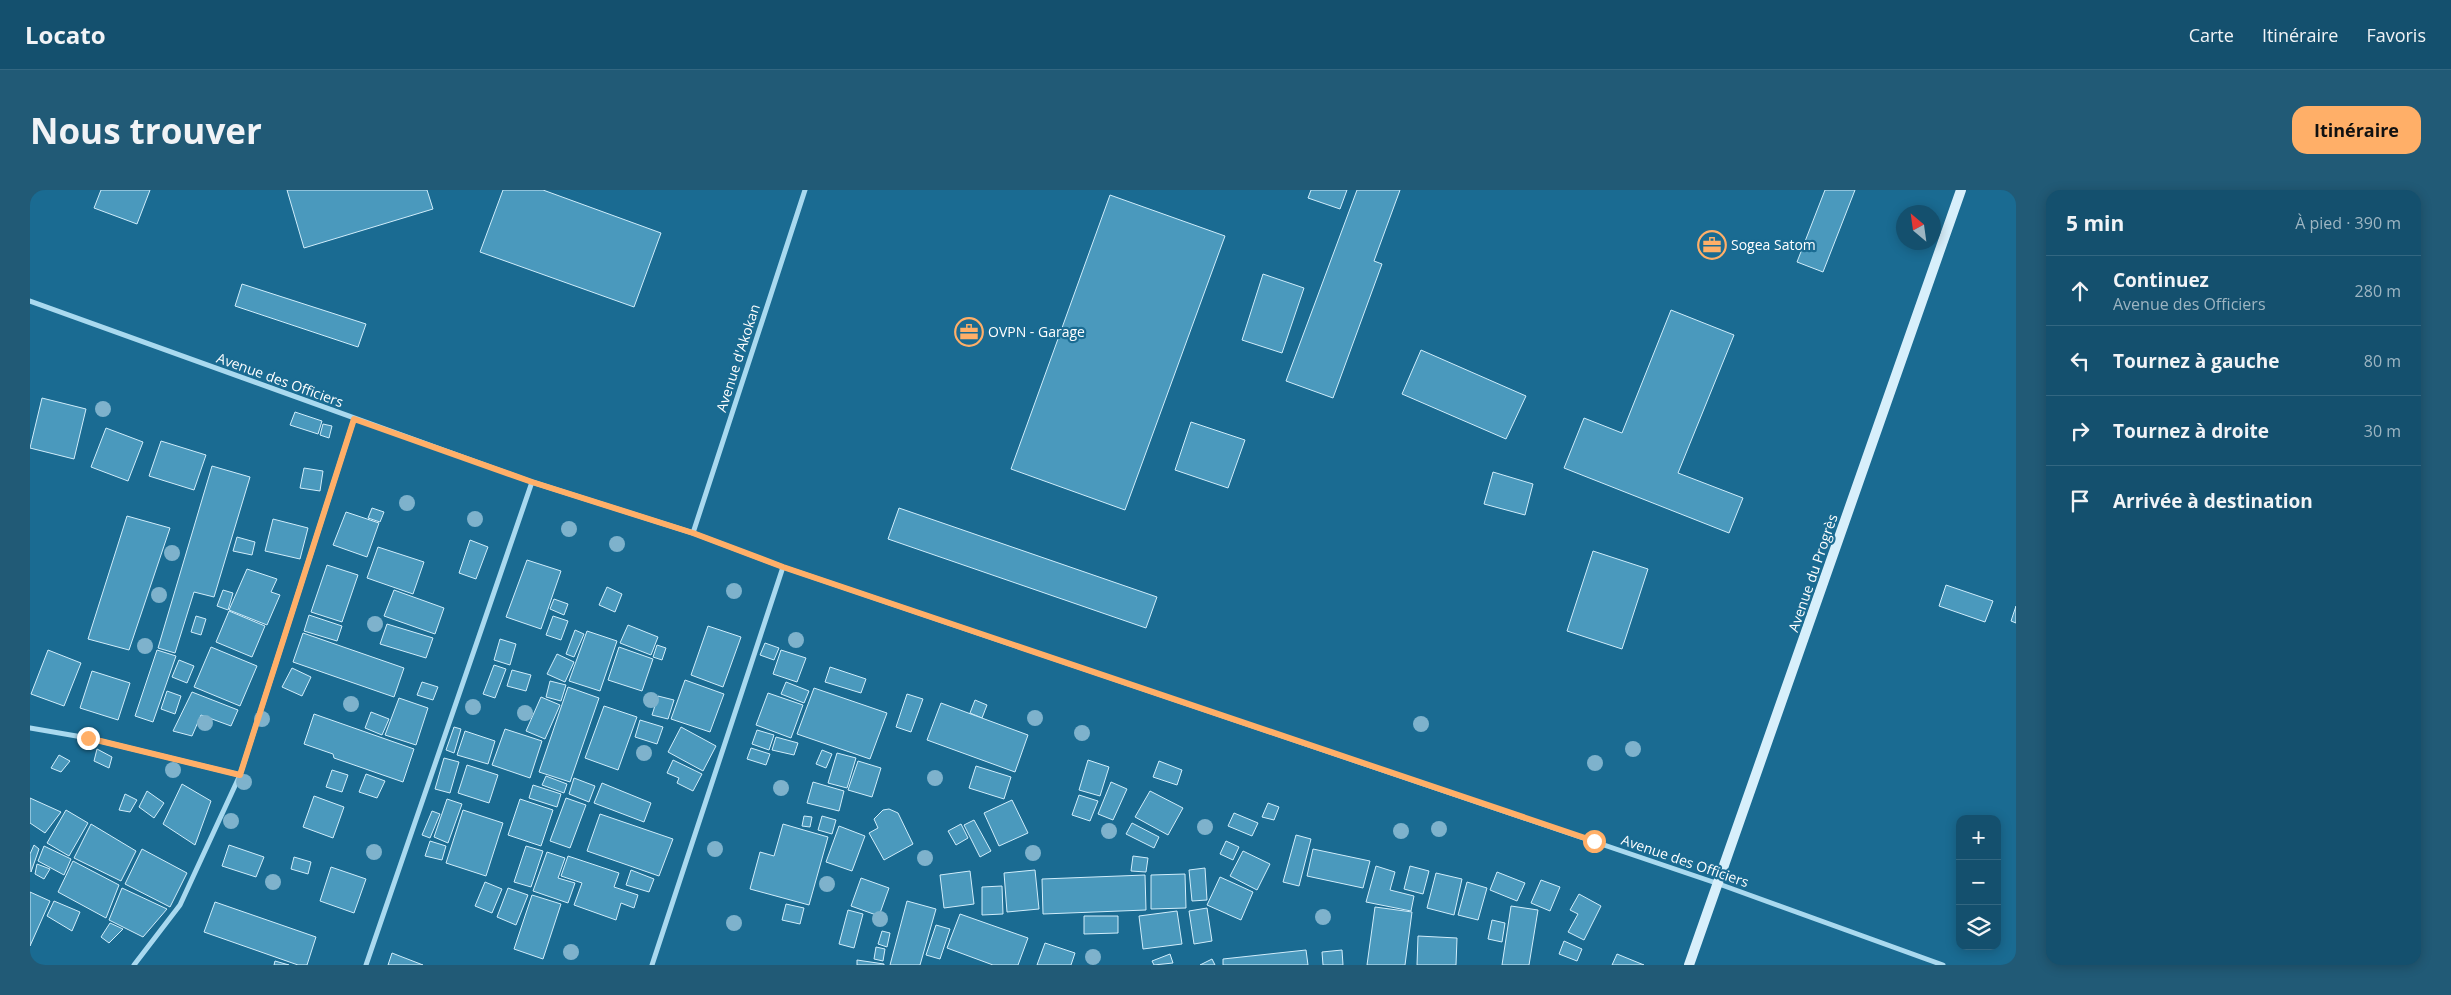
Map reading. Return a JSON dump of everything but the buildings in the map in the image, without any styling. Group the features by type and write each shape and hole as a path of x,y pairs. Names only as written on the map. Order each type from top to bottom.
{"street":[{"name":"Avenue d'Akokan","path":"693,533 805,190"},
{"name":"Avenue du Progrès","path":"1689,965 1961,190"},
{"name":"Avenue des Officiers","path":"30,301 532,482 693,533 783,567 1719,884 1943,965"},
{"path":"134,965 180,905 240,775 354,419"},
{"path":"366,965 532,482"},
{"path":"652,965 783,567"},
{"path":"31,730 88,738 240,775"}],"place":[{"name":"Sogea Satom","path":"1712,245"},
{"name":"OVPN - Garage","path":"969,332"}],"route":[{"path":"88,738 240,775 354,419 532,482 693,533 783,567 1594,841"}]}
